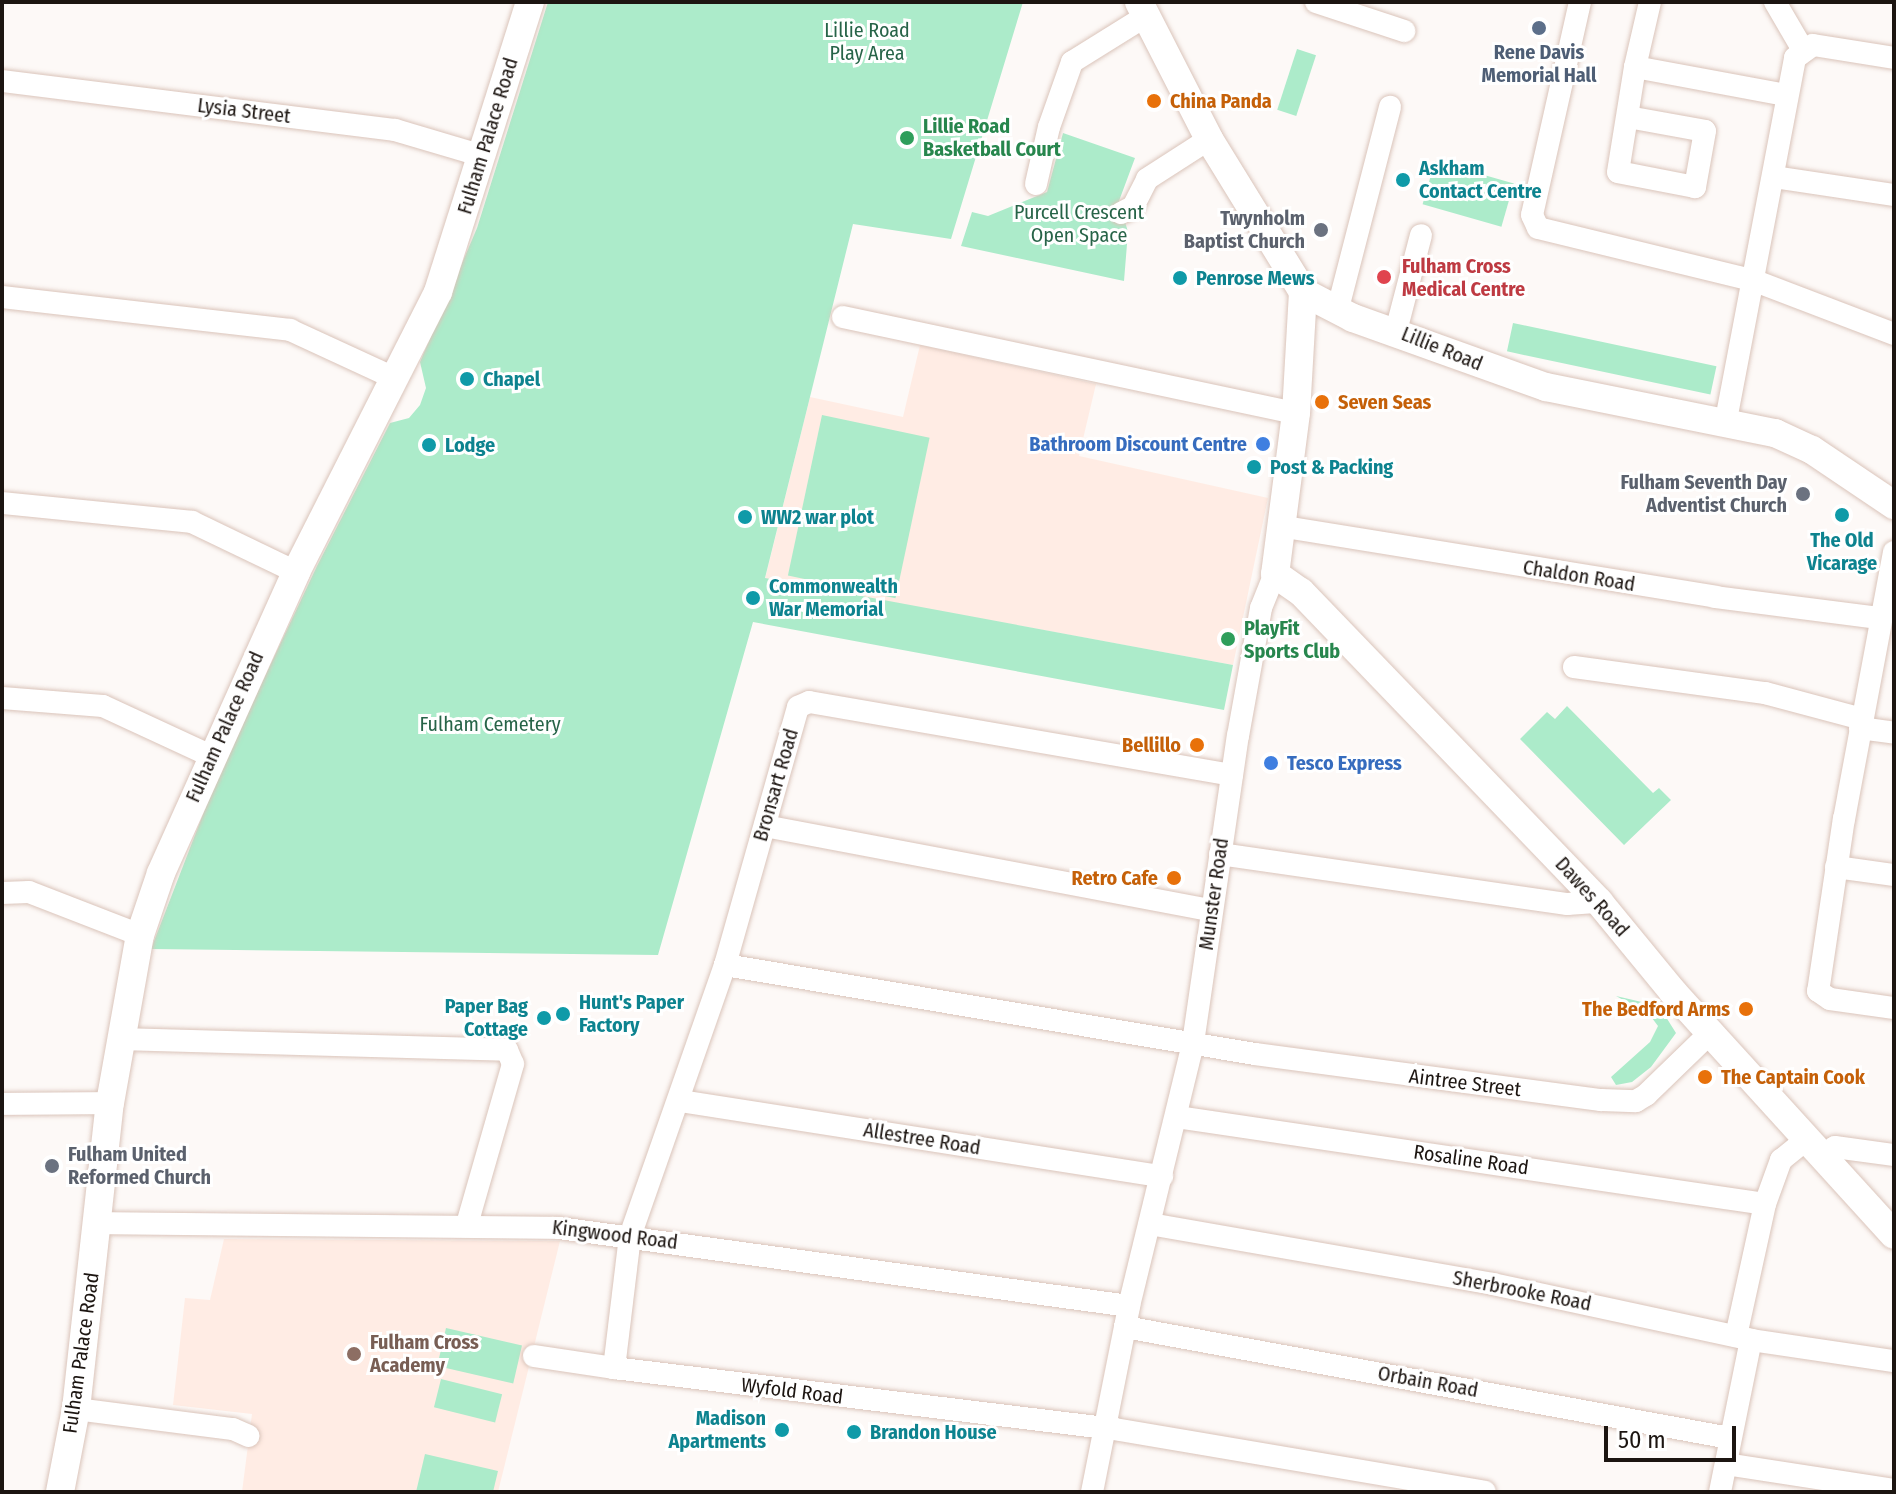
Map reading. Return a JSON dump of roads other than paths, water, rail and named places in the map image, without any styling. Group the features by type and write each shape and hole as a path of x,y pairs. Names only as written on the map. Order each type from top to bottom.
{"main road":[{"name":"Fulham Palace Road","path":"60,1492 76,1409 119,1039 140,935 211,756 296,572 438,292 530,2"},
{"name":"Lillie Road","path":"1142,9 1209,139 1303,292 1337,312 1546,387 1726,420 1775,433 1812,450 1894,505"},
{"name":"Munster Road","path":"1275,574 1296,413 1303,292"},
{"name":"Dawes Road","path":"1275,574 1301,592 1599,902 1894,1235"}],"street":[{"path":"1316,2 1404,31"},
{"path":"1580,2 1532,215 1538,228 1755,281 1894,334"},
{"path":"1628,117 1635,67 1650,2"},
{"path":"1775,2 1803,50"},
{"path":"1036,184 1056,102 1072,62 1142,9"},
{"path":"1726,420 1755,281 1795,58 1813,45 1894,58"},
{"path":"1635,67 1786,95"},
{"name":"Lysia Street","path":"2,81 395,130 483,156"},
{"path":"1337,312 1390,107"},
{"path":"1121,213 1133,207 1147,179 1209,139"},
{"path":"1774,177 1894,195"},
{"path":"1396,331 1421,235"},
{"path":"2,297 290,330 394,378"},
{"path":"843,317 1296,413"},
{"path":"2,503 192,522 296,572"},
{"name":"Chaldon Road","path":"1279,526 1715,597 1880,618"},
{"path":"1894,552 1836,867 1818,991 1830,999 1894,1008"},
{"name":"Munster Road","path":"1092,1492 1127,1317 1193,1043 1232,775 1261,608 1275,574"},
{"path":"1574,667 1765,693 1894,733"},
{"path":"2,698 103,706 211,756"},
{"name":"Bronsart Road","path":"630,1236 681,1101 725,965 798,707 809,702 1232,775"},
{"path":"765,826 1211,910"},
{"path":"1220,854 1567,904 1599,902"},
{"path":"1836,867 1894,875"},
{"path":"2,893 29,892 140,935"},
{"name":"Aintree Street","path":"725,965 1424,1079 1624,1101 1646,1095 1712,1031"},
{"path":"119,1039 507,1050 513,1064 467,1224"},
{"name":"Allestree Road","path":"681,1101 1162,1176"},
{"path":"2,1104 110,1103"},
{"name":"Rosaline Road","path":"1177,1117 1765,1204"},
{"path":"1720,1492 1765,1204 1781,1160 1815,1148 1835,1147 1894,1155"},
{"name":"Kingwood Road","path":"98,1223 467,1224 630,1236 1127,1317"},
{"name":"Sherbrooke Road","path":"1150,1224 1493,1284 1744,1338 1894,1361"},
{"path":"614,1368 630,1236"},
{"name":"Orbain Road","path":"1127,1317 1730,1438"},
{"name":"Wyfold Road","path":"534,1356 1103,1430 1485,1492"},
{"path":"76,1409 233,1429 249,1436"},
{"path":"1726,1464 1894,1490"}],"place":[{"name":"Rene Davis Memorial Hall","path":"1539,28"},
{"name":"China Panda","path":"1154,101"},
{"name":"Lillie Road Basketball Court","path":"907,138"},
{"name":"Askham Contact Centre","path":"1403,180"},
{"name":"Twynholm Baptist Church","path":"1321,230"},
{"name":"Fulham Cross Medical Centre","path":"1384,277"},
{"name":"Penrose Mews","path":"1180,278"},
{"name":"Chapel","path":"467,379"},
{"name":"Seven Seas","path":"1322,402"},
{"name":"Bathroom Discount Centre","path":"1263,444"},
{"name":"Lodge","path":"429,445"},
{"name":"Post & Packing","path":"1254,467"},
{"name":"Fulham Seventh Day Adventist Church","path":"1803,494"},
{"name":"The Old Vicarage","path":"1842,515"},
{"name":"WW2 war plot","path":"745,517"},
{"name":"Commonwealth War Memorial","path":"753,598"},
{"name":"PlayFit Sports Club","path":"1228,639"},
{"name":"Bellillo","path":"1197,745"},
{"name":"Tesco Express","path":"1271,763"},
{"name":"Retro Cafe","path":"1174,878"},
{"name":"The Bedford Arms","path":"1746,1009"},
{"name":"Hunt's Paper Factory","path":"563,1014"},
{"name":"Paper Bag Cottage","path":"544,1018"},
{"name":"The Captain Cook","path":"1705,1077"},
{"name":"Fulham United Reformed Church","path":"52,1166"},
{"name":"Fulham Cross Academy","path":"354,1354"},
{"name":"Madison Apartments","path":"782,1430"},
{"name":"Brandon House","path":"854,1432"}],"park label":[{"name":"Lillie Road Play Area","path":"867,42"},
{"name":"Purcell Crescent Open Space","path":"1079,224"},
{"name":"Fulham Cemetery","path":"490,724"}]}
